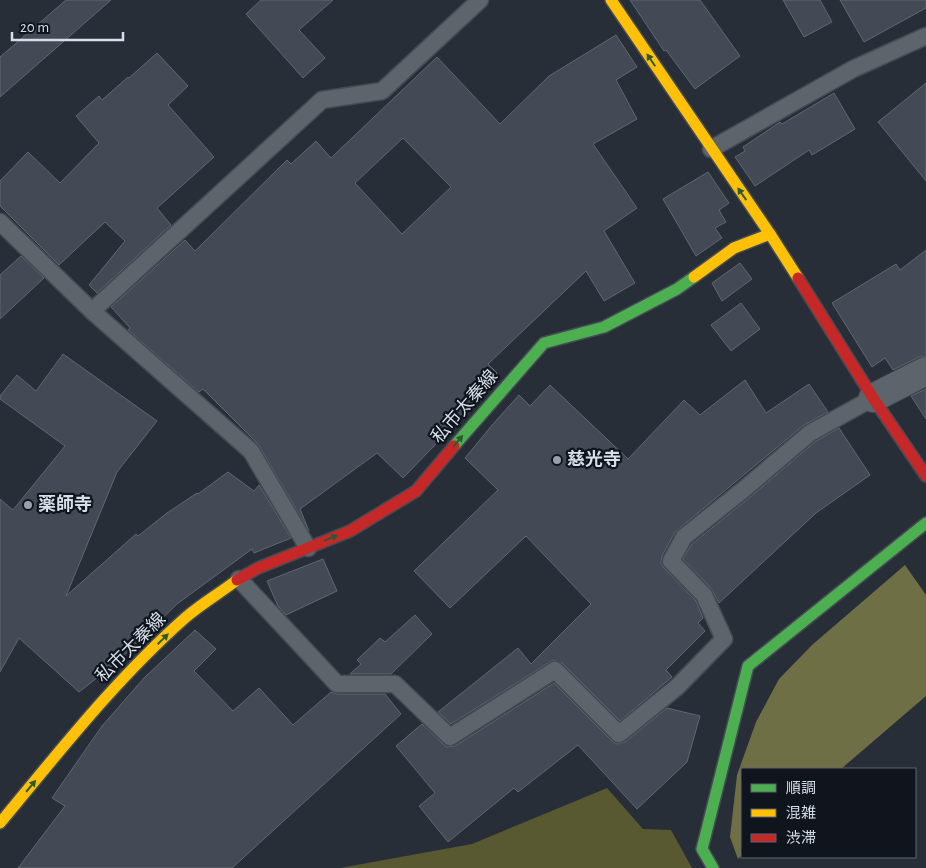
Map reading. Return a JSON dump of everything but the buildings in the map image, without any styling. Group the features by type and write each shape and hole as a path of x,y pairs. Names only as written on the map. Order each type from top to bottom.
{"main road":[{"path":"611,0 710,149 770,234 873,398 926,476"},
{"name":"私市太秦線","path":"0,823 73,735 133,667 186,617 239,579 258,568 350,531 416,491 544,343 604,327 677,289 734,248 770,234"},
{"path":"713,868 702,849 748,666 926,523"}],"street":[{"path":"873,398 926,371"}],"lane":[{"path":"92,311 322,100 382,91 480,0"},
{"path":"710,149 853,69 926,36"},
{"path":"0,222 92,311 251,451 308,548"},
{"path":"239,579 337,684 395,684 450,738 555,670 619,734 677,687 724,639 704,595 672,561 684,537 810,433 873,398"}],"shaded area":[{"path":"905,565 926,595 926,696 842,768 741,768 741,856 738,859 730,837 737,775 756,722 779,679 812,645"},
{"path":"607,788 643,829 671,830 692,868 340,868 472,844"}],"traffic: fast":[{"path":"454,446 544,343 604,327 677,289 694,277"},
{"path":"713,868 702,849 748,666 926,523"}],"traffic: slow":[{"path":"611,0 798,278"},
{"path":"694,277 734,248 770,234"},
{"path":"0,823 66,743 135,666 185,618 237,580"}],"traffic: jam":[{"path":"798,278 873,398 926,476"},
{"path":"237,580 258,568 350,531 416,491 454,446"}],"place":[{"name":"慈光寺","path":"557,460"},
{"name":"薬師寺","path":"28,505"}]}
